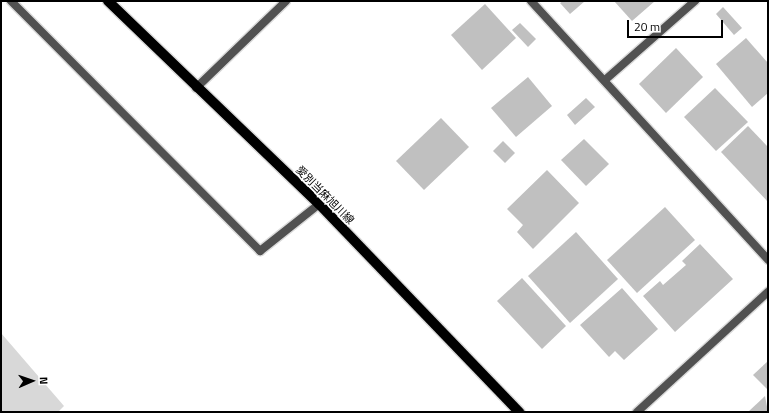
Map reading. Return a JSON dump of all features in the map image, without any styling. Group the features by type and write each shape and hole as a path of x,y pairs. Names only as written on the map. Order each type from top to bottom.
{"main road":[{"name":"愛別当麻旭川線","path":"108,1 196,88 319,204 519,412"}],"street":[{"path":"11,1 260,251 319,204"},
{"path":"196,88 286,1"},
{"path":"532,1 768,260"},
{"path":"605,80 695,1"},
{"path":"637,412 768,292"}],"shaded area":[{"path":"1,333 64,406 58,412 1,412"}],"building":[{"path":"563,1 585,1 570,14 560,3"},
{"path":"614,1 655,1 632,21"},
{"path":"485,4 516,38 482,70 451,35"},
{"path":"723,7 742,28 734,35 716,14"},
{"path":"520,23 536,39 528,47 512,30"},
{"path":"746,38 768,63 768,93 752,107 716,64"},
{"path":"676,48 703,77 666,113 639,84"},
{"path":"528,77 552,106 516,137 491,108"},
{"path":"715,88 748,122 716,151 684,117"},
{"path":"586,98 595,107 575,125 567,115"},
{"path":"441,118 469,147 424,190 396,161"},
{"path":"748,126 768,147 768,202 721,152"},
{"path":"584,139 609,164 586,186 561,160"},
{"path":"503,141 515,153 505,163 493,151"},
{"path":"547,170 579,203 533,249 517,232 523,225 507,209"},
{"path":"665,207 695,240 637,293 607,260"},
{"path":"576,232 618,279 570,323 528,276"},
{"path":"700,244 733,279 675,332 643,296 660,281 663,285 686,265 682,261"},
{"path":"522,278 566,326 542,349 497,301"},
{"path":"622,288 658,329 624,360 615,351 609,357 580,325"},
{"path":"768,361 768,390 753,375"},
{"path":"765,396 768,412 748,412"}]}
